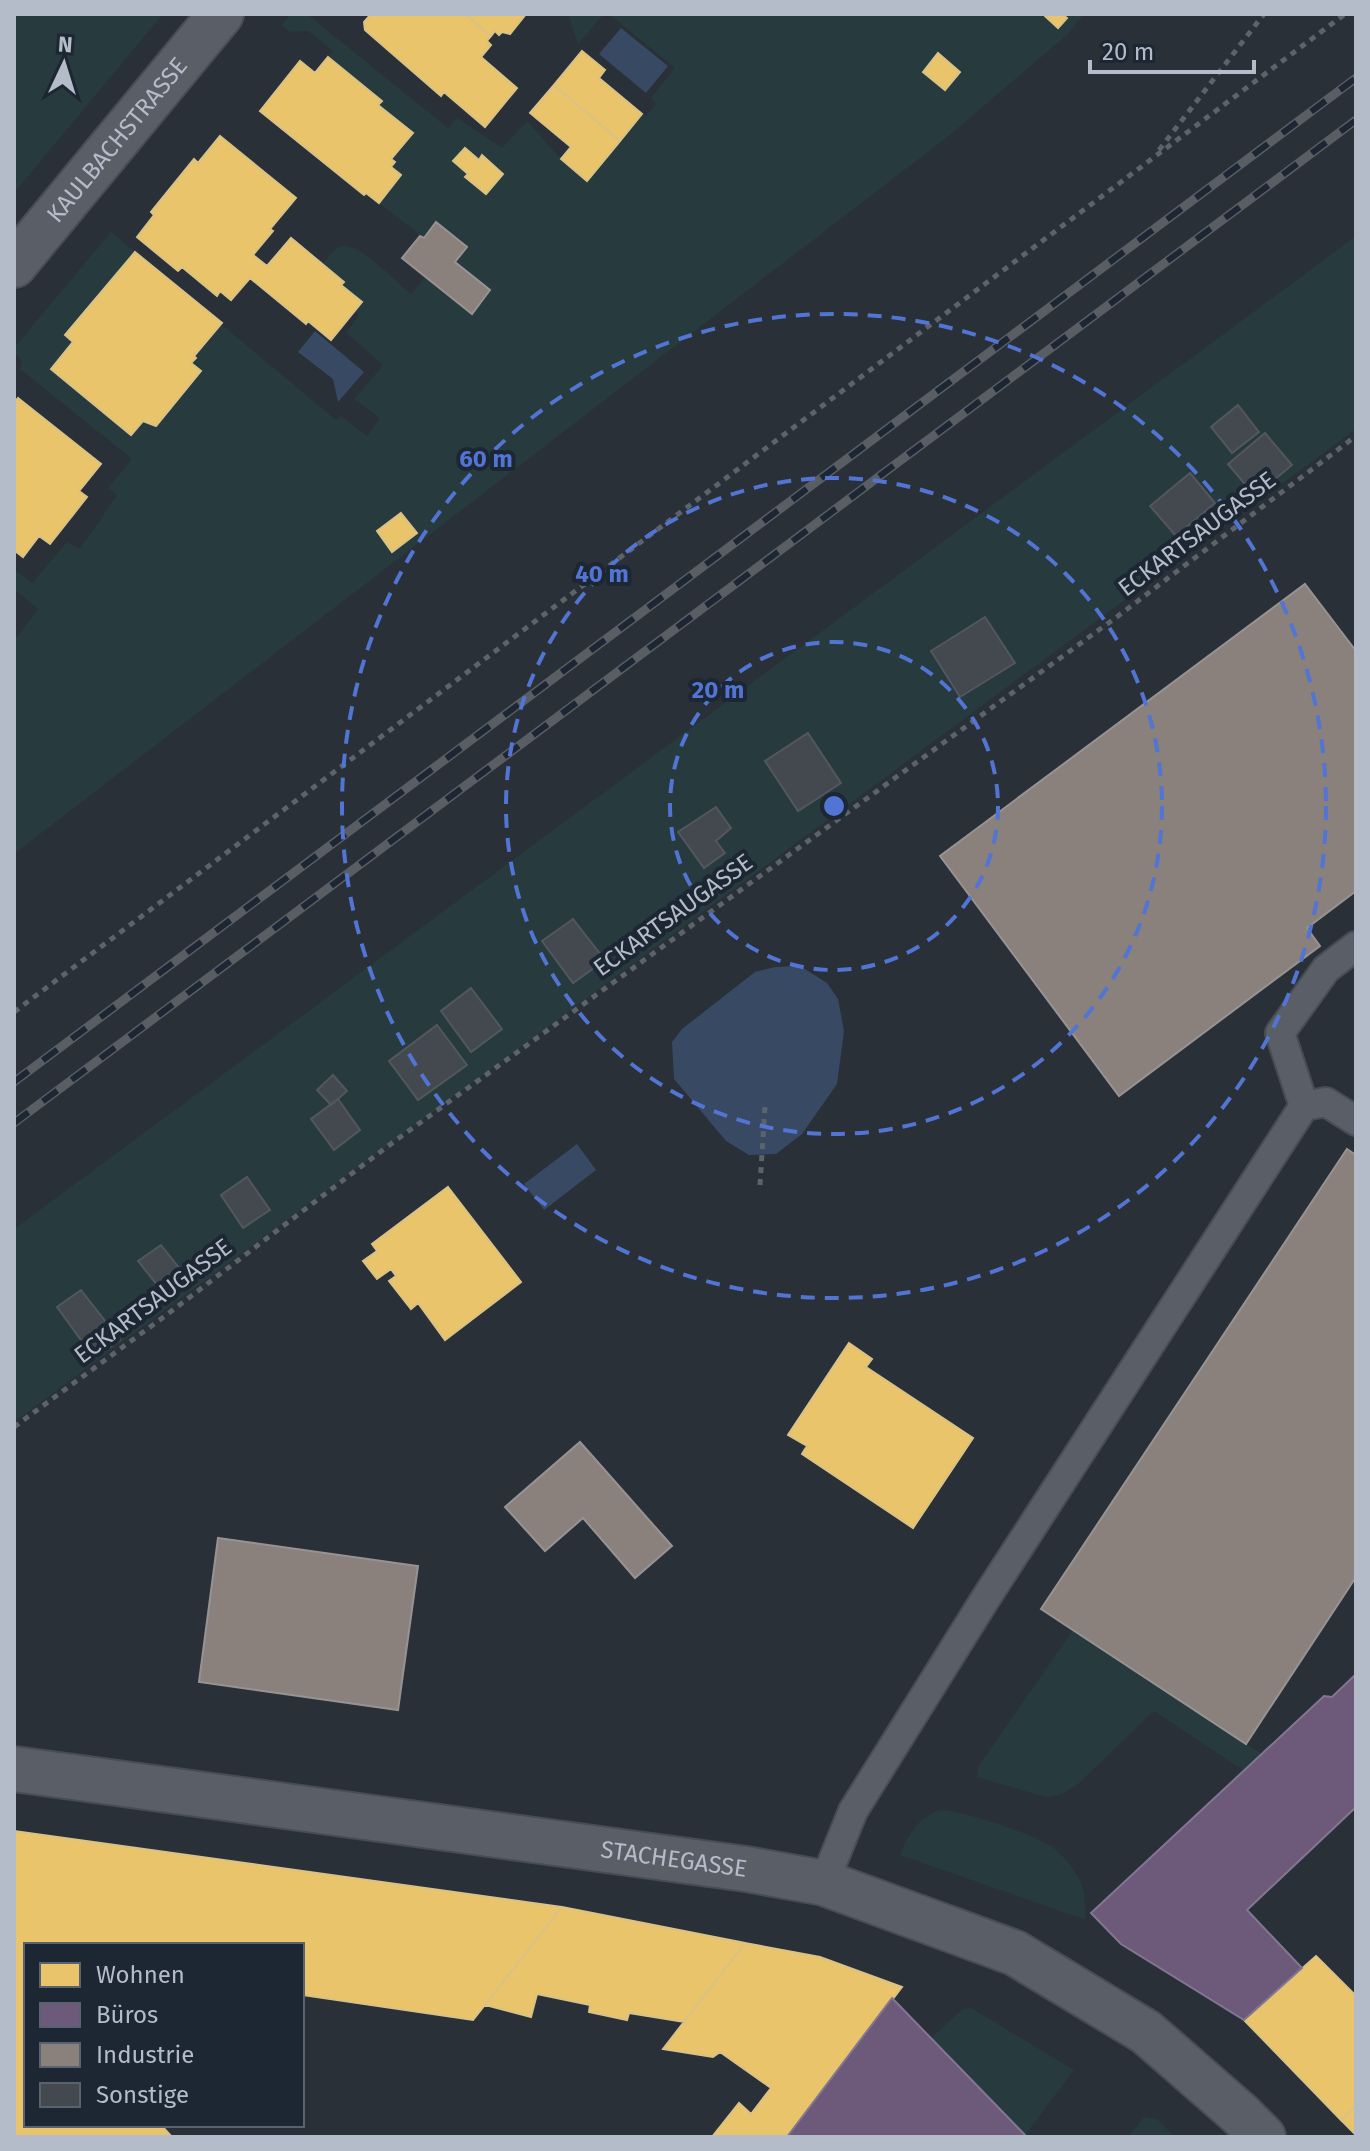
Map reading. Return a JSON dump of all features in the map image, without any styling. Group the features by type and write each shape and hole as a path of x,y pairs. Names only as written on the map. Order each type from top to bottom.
{"street":[{"name":"KAULBACHSTRASSE","path":"14,265 221,14"},
{"name":"STACHEGASSE","path":"14,1769 746,1869 824,1883 1015,1953 1146,2032 1263,2137"}],"lane":[{"path":"1304,1106 1280,1033 1326,969 1356,946"},
{"path":"824,1883 853,1811 984,1601 1304,1106 1326,1102 1356,1121"}],"path":[{"path":"1154,158 1264,14"},
{"path":"14,1012 1345,14"},
{"name":"ECKARTSAUGASSE","path":"14,1427 414,1127 1114,619 1356,436"},
{"path":"760,1185 765,1106"}],"green space":[{"path":"14,14 163,14 14,193"},
{"path":"291,14 307,14 448,128 457,118 502,148 527,121 561,159 586,181 642,114 646,116 656,104 651,98 675,68 609,14 1084,14 1067,35 946,138 14,854 14,641 38,609 14,589 14,569 32,583 67,542 80,549 117,495 108,488 132,459 20,369 22,361 14,348 111,232 336,420 341,416 367,436 380,418 354,399 383,365 346,333 359,315 355,312 362,302 341,285 344,281 323,264 331,253 342,246 359,251 411,294 425,277 471,314 490,290 455,262 467,247 435,223 424,238 379,203 401,176 391,167 395,162 391,159 412,133 378,105 382,100 328,57 333,51 308,31 290,32 282,25","holes":["465,148 479,160 482,156 503,174 486,194 453,161","401,513 416,533 392,551 377,531"]},
{"path":"568,14 604,14 578,44"},
{"path":"1356,236 1356,429 14,1422 14,1229"},
{"path":"1073,1630 1262,1754 1244,1771 1154,1711 1077,1785 1060,1795 1045,1797 977,1777 978,1767"},
{"path":"941,1810 998,1824 1052,1847 1080,1880 1086,1917 1083,1919 900,1855 915,1827"},
{"path":"971,2008 1074,2070 1025,2135 931,2038 963,2009"},
{"path":"1144,2117 1157,2119 1175,2137 1128,2137"}],"water":[{"path":"621,28 668,66 646,93 599,54"},
{"path":"315,331 364,372 338,402 333,379 298,352"},
{"path":"800,966 827,983 838,999 844,1031 837,1084 802,1134 776,1154 749,1155 726,1141 674,1079 672,1042 682,1029 755,972"},
{"path":"577,1144 596,1170 544,1210 524,1184"}],"building: Wohnen":[{"path":"371,14 465,14 491,36 487,41 491,45 481,57 517,88 485,127 444,92 441,96 365,30 364,22"},
{"path":"465,14 526,14 510,34 502,32 499,35 495,31 491,36"},
{"path":"1046,14 1062,14 1067,18 1058,28"},
{"path":"582,51 605,70 599,78 642,114 620,141 554,85"},
{"path":"938,53 960,72 945,90 923,72"},
{"path":"328,57 382,101 378,105 413,133 391,159 395,162 391,167 401,175 379,203 366,193 364,195 260,111 300,61 315,73"},
{"path":"554,85 620,141 587,181 561,159 571,147 530,113"},
{"path":"220,136 296,198 253,255 267,266 291,238 344,282 341,285 362,302 331,340 308,321 306,324 250,278 231,300 220,291 217,296 182,267 178,271 137,237 154,215 151,212 194,159 198,163"},
{"path":"465,148 479,160 482,155 503,174 486,194 465,177 468,174 453,161"},
{"path":"135,252 222,323 194,356 196,358 191,363 201,371 156,426 143,421 131,435 51,369 73,342 65,335"},
{"path":"18,398 101,464 79,491 87,497 50,544 39,536 23,557 14,552 14,403"},
{"path":"401,513 417,533 392,552 377,531"},
{"path":"448,1187 521,1282 445,1340 418,1303 411,1309 389,1281 396,1276 391,1269 377,1279 363,1261 377,1251 372,1244"},
{"path":"849,1343 872,1359 866,1367 973,1438 913,1528 802,1454 807,1446 788,1435"},
{"path":"14,1831 562,1907 473,2020 304,1995 304,1943 24,1943 24,2127 163,2127 172,2137 14,2137"},
{"path":"562,1907 745,1943 684,2022 629,2013 627,2020 589,2012 590,2005 537,1994 531,2017 485,2005"},
{"path":"745,1943 820,1957 902,1987 787,2137 712,2137 739,2103 751,2114 771,2088 720,2052 713,2057 663,2049"},
{"path":"1316,1956 1356,1996 1356,2106 1341,2120 1244,2020"},
{"path":"1356,2106 1356,2135 1341,2120"}],"building: Büros":[{"path":"1356,1674 1356,1807 1247,1910 1302,1968 1244,2020 1121,1944 1091,1913 1324,1696 1332,1697"},
{"path":"892,1998 1025,2135 1024,2137 787,2137"}],"building: Industrie":[{"path":"436,222 467,247 455,262 490,290 472,314 402,258"},
{"path":"1305,584 1356,651 1356,891 1307,928 1320,946 1119,1096 940,856"},
{"path":"1347,1149 1356,1155 1356,1577 1246,1744 1041,1609"},
{"path":"580,1442 672,1546 635,1578 583,1518 545,1551 505,1507"},
{"path":"218,1538 418,1566 398,1710 199,1682"}],"building: Sonstige":[{"path":"1238,405 1259,432 1232,453 1211,427"},
{"path":"1265,433 1292,465 1255,496 1228,464"},
{"path":"1190,473 1215,503 1176,536 1150,506"},
{"path":"985,617 1015,663 960,697 931,651"},
{"path":"808,733 841,783 798,811 765,761"},
{"path":"716,807 731,828 716,841 725,853 704,868 678,832"},
{"path":"573,919 605,960 573,983 542,941"},
{"path":"471,988 502,1029 471,1052 441,1011"},
{"path":"437,1025 467,1065 418,1100 389,1061"},
{"path":"333,1075 347,1091 331,1105 317,1090"},
{"path":"338,1099 360,1130 334,1150 311,1119"},
{"path":"247,1177 270,1210 243,1228 221,1195"},
{"path":"161,1245 180,1269 158,1286 138,1261"},
{"path":"81,1290 120,1340 94,1358 57,1307"}],"railway":[{"path":"14,1082 1356,78"},
{"path":"14,1123 1356,120"}]}
